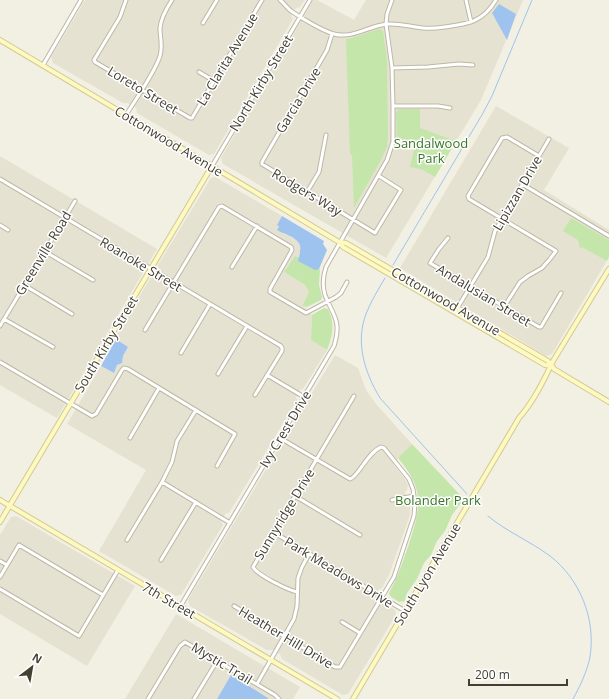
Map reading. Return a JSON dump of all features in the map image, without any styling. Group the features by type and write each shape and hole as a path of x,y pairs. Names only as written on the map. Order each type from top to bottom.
{"street":[{"path":"43,65 81,0"},
{"name":"Loreto Street","path":"126,0 120,17 94,60 95,62 192,118"},
{"path":"126,115 160,57 161,22 172,0"},
{"path":"203,23 217,0"},
{"name":"La Clarita Avenue","path":"192,118 262,0"},
{"path":"280,0 291,10 332,34 350,35 386,24 404,24 429,29 464,25 477,20 487,12 496,0"},
{"name":"North Kirby Street","path":"212,166 310,0"},
{"name":"Ivy Crest Drive","path":"180,607 331,352 336,339 336,319 324,287 324,273 328,260 379,176 392,148 392,68 386,14 392,0"},
{"path":"466,0 471,22"},
{"name":"Garcia Drive","path":"262,164 325,55 332,34"},
{"name":"Cottonwood Avenue","path":"0,40 339,242 346,243 545,365 551,366 609,402"},
{"path":"392,68 459,64 473,65"},
{"path":"199,72 214,82"},
{"path":"393,106 438,106 450,108"},
{"path":"307,192 319,172 326,135"},
{"path":"504,307 520,282 542,268 556,251 469,199 468,196 502,138 507,137 539,156"},
{"name":"Lipizzan Drive","path":"456,310 488,257 493,236 502,219 549,139"},
{"name":"Rodgers Way","path":"262,164 375,233 401,190 379,176"},
{"name":"South Kirby Street","path":"0,522 212,166"},
{"name":"Roanoke Street","path":"0,179 282,348 267,375"},
{"path":"522,184 609,236"},
{"name":"Greenville Road","path":"0,326 75,201"},
{"path":"145,330 218,207 222,206 292,247 292,250 270,289 270,292 306,313 339,295 347,282"},
{"path":"0,225 8,230"},
{"path":"232,267 257,226"},
{"name":"Andalusian Street","path":"448,238 439,248 430,263 538,327 541,327 561,293"},
{"path":"44,251 93,280"},
{"name":"South Lyon Avenue","path":"353,699 519,418 538,391 551,366 609,269"},
{"path":"24,285 72,314"},
{"path":"181,352 210,304"},
{"path":"4,319 53,347"},
{"path":"218,374 247,326"},
{"path":"0,362 92,416 94,416 124,368 235,434 217,466"},
{"path":"256,395 267,375 304,397"},
{"path":"130,438 159,388"},
{"name":"Sunnyridge Drive","path":"297,592 289,590 276,583 253,568 354,396"},
{"path":"127,540 162,482 172,462 177,441 196,410"},
{"path":"280,438 348,479 354,478 366,460 378,448 384,448 407,474 413,488 415,509 414,516 394,577 360,633 342,622"},
{"path":"162,482 230,523"},
{"path":"295,496 360,535"},
{"path":"392,500 414,496"},
{"name":"7th Street","path":"0,500 337,699"},
{"path":"161,560 196,502"},
{"name":"Park Meadows Drive","path":"273,532 405,611"},
{"path":"0,577 19,545 103,595"},
{"path":"257,684 292,625 296,613 300,571 309,554"},
{"path":"0,561 7,566"},
{"path":"0,589 79,636 118,570"},
{"name":"Heather Hill Drive","path":"234,606 335,667 342,666 360,633"},
{"name":"Mystic Trail","path":"148,699 184,642 188,642 275,695 279,699"},
{"path":"194,699 217,661"}],"shaded area":[{"path":"85,0 305,0 291,15 293,19 214,154 209,155 137,113 136,108 127,103 123,103 53,63 51,57"},
{"path":"313,0 317,0 354,20 366,0 523,0 481,100 386,258 223,164 221,158"},
{"path":"496,106 569,148 544,190 609,230 609,257 552,354 546,356 400,268"},
{"path":"0,156 157,249 57,418 0,385"},
{"path":"215,177 282,216 277,225 284,234 297,240 301,249 298,257 295,256 284,272 305,285 309,292 302,306 312,315 311,340 327,350 303,389 301,389 296,397 297,400 229,513 226,513 221,521 223,525 181,595 176,596 99,551 146,470 67,424 101,366 114,373 117,365 122,363 123,356 128,347 115,338 151,277 155,276 159,268 158,265 211,178"},
{"path":"335,355 358,368 366,390 376,404 412,444 393,464 408,485 405,492 407,501 410,503 410,515 389,575 382,588 379,589 374,596 375,600 386,604 395,610 396,615 348,694 343,695 282,659 280,654 273,650 267,650 190,606 188,600 280,446 284,445 287,434"},
{"path":"16,516 135,586 87,666 0,614 0,535 11,517"},
{"path":"176,614 300,687 293,699 269,699 231,676 217,699 125,699"}],"green space":[{"path":"379,29 383,31 387,60 387,147 354,208 352,155 350,154 346,39"},
{"name":"Sandalwood Park","path":"399,109 420,109 420,128 456,141 435,177 423,170 410,167 415,145 397,141 396,112"},
{"path":"571,218 609,240 609,257 607,261 582,247 580,249 578,240 563,231"},
{"path":"295,256 298,257 298,261 320,269 319,285 322,297 321,300 307,307 302,306 309,292 305,285 284,272"},
{"path":"324,308 328,309 332,319 332,334 327,350 311,340 312,315"},
{"name":"Bolander Park","path":"412,444 464,499 452,515 445,531 437,541 431,555 424,563 417,579 407,593 405,601 399,602 390,596 389,593 398,575 409,544 418,509 418,499 417,489 413,480 407,469 398,458"}],"water":[{"path":"499,4 516,14 507,40 492,13"},
{"path":"282,216 324,241 323,244 327,250 319,269 315,270 298,261 300,252 299,243 293,238 277,230 279,227 277,225"},
{"path":"116,339 128,347 123,356 122,363 117,365 114,373 101,366"},
{"path":"231,675 268,698 269,699 217,699"}],"waterway":[{"path":"393,265 492,96 532,0"},
{"path":"385,278 370,305 363,325 361,336 363,358 366,368 380,398 467,494"},
{"path":"488,516 550,556 561,565 570,576 584,601 590,628 590,657 581,684 573,699"}]}
